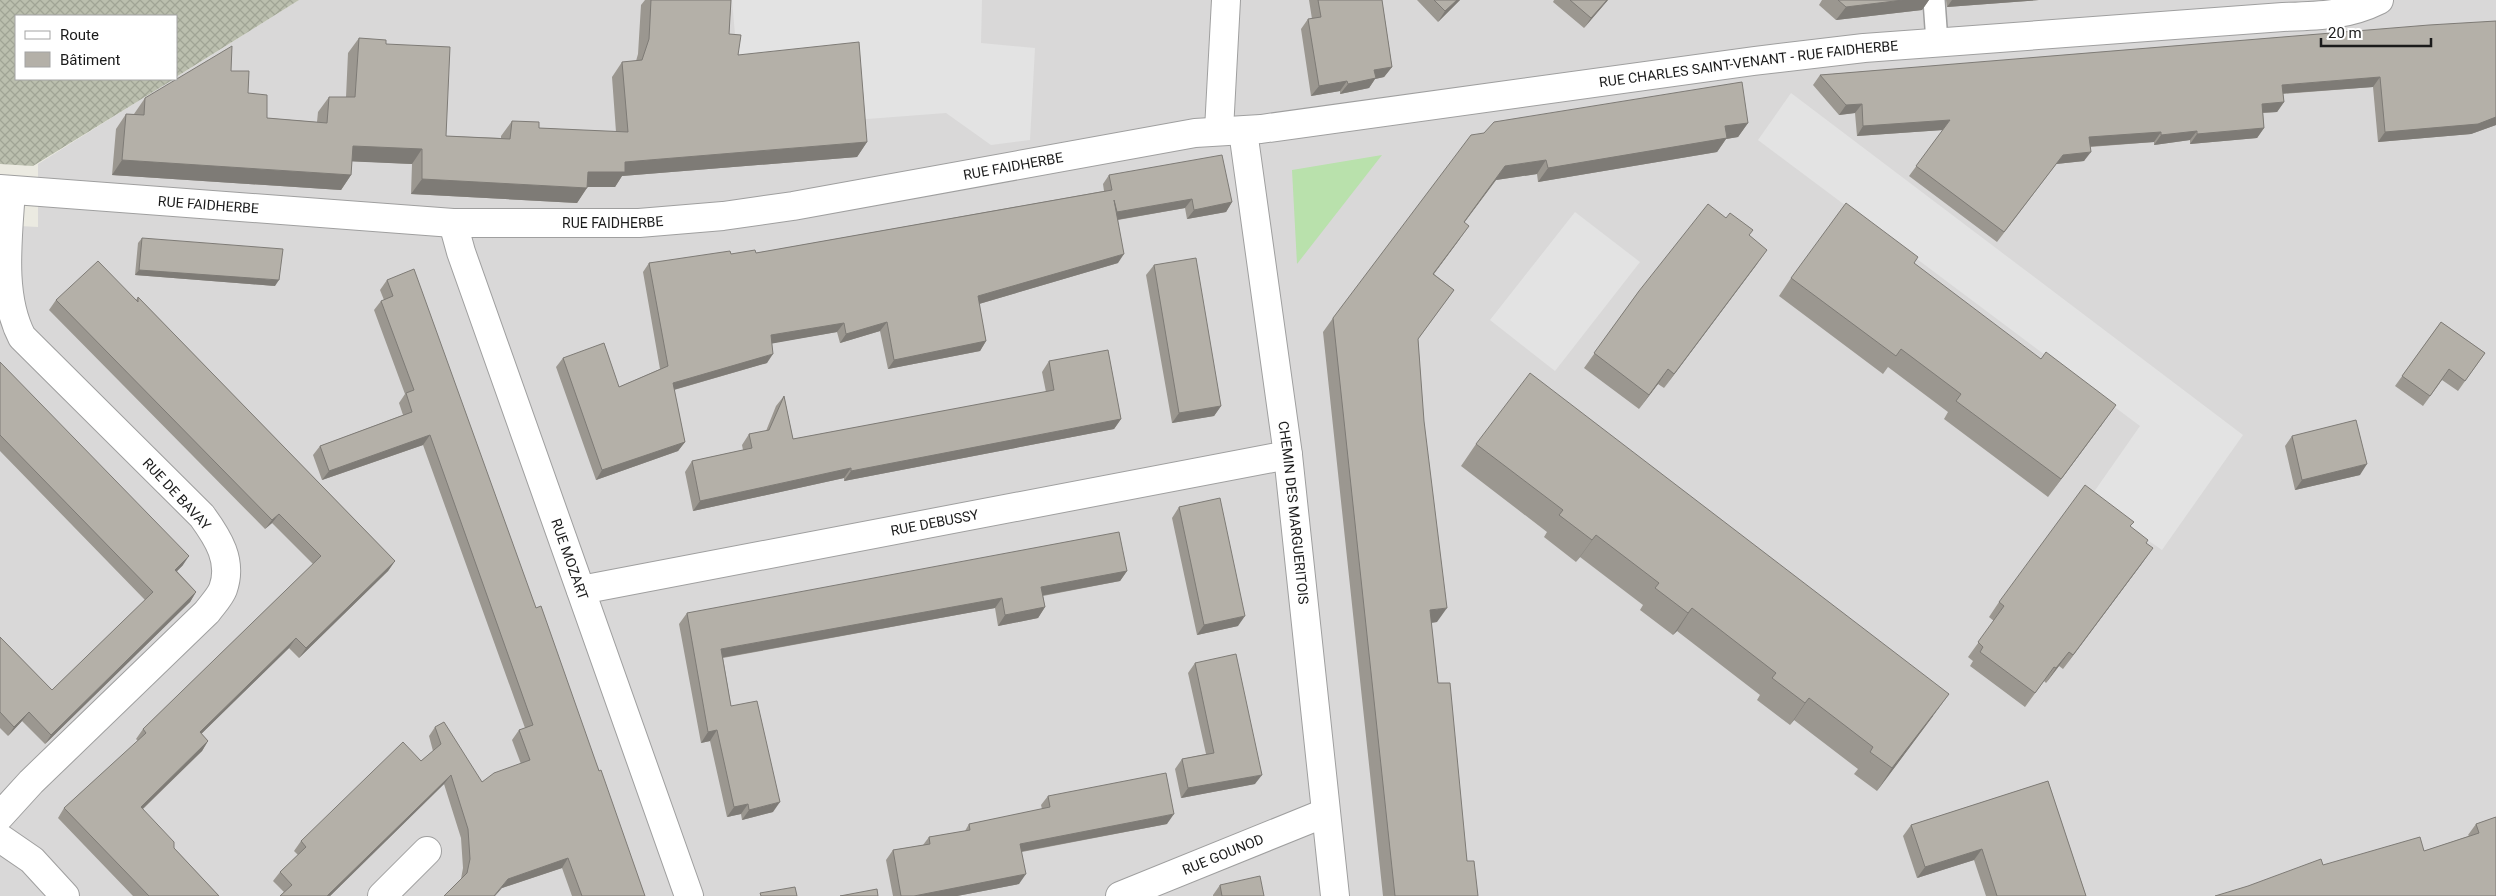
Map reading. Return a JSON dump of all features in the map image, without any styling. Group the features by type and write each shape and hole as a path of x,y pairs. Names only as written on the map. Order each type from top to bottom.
{"street":[{"name":"CHEMIN DES MARGUERITOIS","path":"1226,0 1231,130 1288,455 1335,896"},
{"path":"2283,17 2311,8 2324,0"},
{"path":"2283,17 2344,14 2379,0"},
{"name":"RUE CHARLES SAINT-VENANT - RUE FAIDHERBE","path":"1231,130 1754,61 1937,42 2283,17"},
{"name":"RUE FAIDHERBE","path":"5,190 453,223 639,223 723,216 793,206 1185,134 1231,130"},
{"name":"RUE DE BAVAY","path":"0,816 31,782 208,612 223,589 226,565 219,539 202,516 22,337 16,328 10,315 5,284 5,190"},
{"name":"RUE MOZART","path":"453,223 464,262 582,590 689,896"},
{"name":"RUE DEBUSSY","path":"582,590 1288,455"},
{"name":"RUE GOUNOD","path":"1120,896 1325,813"},
{"path":"0,838 32,860 65,896"},
{"path":"382,896 427,851"}],"lane":[{"path":"1934,0 1937,42"}],"shaded area":[{"path":"0,0 299,0 178,76 178,15 15,15 15,80 172,80 33,166 0,164"},
{"path":"299,0 2496,0 2496,896 0,896 0,225 38,227 38,164 172,80 178,80 178,76"},
{"path":"732,0 982,0 981,43 1035,48 1030,140 991,145 946,113 854,120 738,69"},
{"path":"1791,93 2243,435 2162,550 2089,499 2140,426 1758,140"},
{"path":"1575,212 1640,262 1555,371 1490,320"}],"green space":[{"path":"1382,155 1297,264 1292,170"}],"building":[{"path":"651,0 731,0 729,34 741,35 738,55 859,42 867,142 625,162 625,172 588,172 587,188 422,179 422,149 353,146 351,175 122,160 126,114 144,115 145,98 232,46 231,71 249,71 248,93 267,95 267,118 327,123 329,97 355,97 359,38 386,40 386,44 450,47 446,136 510,139 512,121 539,122 539,128 628,132 622,62 642,60 649,39"},
{"path":"1318,0 1382,0 1392,67 1374,70 1376,78 1348,84 1347,81 1319,86 1308,19 1321,17"},
{"path":"1434,0 1457,0 1445,11"},
{"path":"1570,0 1607,0 1591,18"},
{"path":"1838,0 1903,0 1846,7"},
{"path":"2496,21 2496,117 2478,124 2385,132 2380,77 2282,85 2284,102 2262,104 2264,128 2197,134 2197,131 2161,135 2161,132 2089,137 2091,152 2063,155 2004,232 1916,166 1950,120 1863,126 1862,104 1846,105 1820,75 2429,25"},
{"path":"1742,82 1748,123 1725,126 1727,138 1548,168 1546,160 1505,166 1464,222 1469,226 1433,274 1454,290 1418,339 1424,421 1447,608 1430,610 1438,683 1450,683 1467,861 1474,861 1478,896 1395,896 1333,318 1471,135 1484,133 1494,122"},
{"path":"1222,155 1232,202 1194,210 1192,199 1117,212 1114,200 1124,254 978,296 986,341 894,360 887,322 846,334 844,323 771,335 773,354 673,383 685,442 602,470 563,358 604,343 619,387 668,366 649,263 730,251 731,254 755,250 756,253 1112,190 1109,175"},
{"path":"1846,203 1918,257 1914,263 2041,359 2046,352 2116,405 2061,479 1956,401 1961,394 1901,349 1896,356 1791,278"},
{"path":"1708,204 1726,218 1730,213 1753,230 1749,235 1767,250 1674,374 1668,369 1649,395 1594,353 1639,291"},
{"path":"142,238 283,249 279,280 139,270"},
{"path":"1196,258 1221,406 1179,413 1154,265"},
{"path":"98,261 138,302 138,297 395,561 306,648 296,638 200,732 208,741 141,807 174,842 174,848 219,896 149,896 64,808 146,733 143,729 321,556 279,514 272,520 56,300"},
{"path":"414,269 536,608 541,606 645,896 582,896 568,858 508,879 494,896 444,896 467,873 470,859 468,829 451,775 327,896 280,896 292,885 280,872 306,847 301,841 403,742 421,761 441,744 435,727 444,722 482,782 494,773 530,760 519,730 533,725 430,435 329,471 320,446 412,412 406,393 414,390 381,301 393,296 387,280"},
{"path":"2441,322 2485,353 2465,381 2449,369 2430,396 2402,376"},
{"path":"1108,350 1121,419 851,471 851,468 700,501 692,461 752,448 749,434 769,430 784,396 793,439 1054,390 1049,361"},
{"path":"0,362 189,556 175,570 196,592 51,735 29,712 14,727 0,712 0,637 52,690 153,592 0,435"},
{"path":"1530,373 1949,694 1892,768 1870,752 1873,747 1809,698 1805,703 1772,678 1776,673 1692,608 1688,613 1655,588 1659,583 1596,535 1592,540 1559,515 1563,510 1476,444"},
{"path":"2356,420 2367,464 2302,480 2292,436"},
{"path":"2085,485 2134,522 2130,526 2148,540 2146,543 2153,548 2073,655 2069,652 2056,668 2054,667 2035,693 1980,652 1983,647 1978,642 2004,606 1999,602"},
{"path":"1220,498 1245,616 1204,625 1179,507"},
{"path":"1119,532 1127,571 1041,587 1045,607 1005,615 1002,598 721,649 731,706 757,701 780,802 749,810 748,804 734,807 717,730 708,732 687,613"},
{"path":"1236,654 1262,775 1188,788 1182,759 1214,753 1195,663"},
{"path":"1166,773 1174,814 1020,844 1026,874 914,896 901,896 893,850 930,844 929,837 970,830 969,824 1050,807 1048,796"},
{"path":"2048,781 2086,896 1997,896 1982,849 1925,867 1911,825"},
{"path":"2496,817 2496,896 2215,896 2321,859 2323,865 2420,837 2424,851 2479,833 2476,824"},
{"path":"1260,876 1264,896 1222,896 1220,885"},
{"path":"795,887 797,896 761,896 760,893"},
{"path":"877,889 878,896 840,896"}]}
